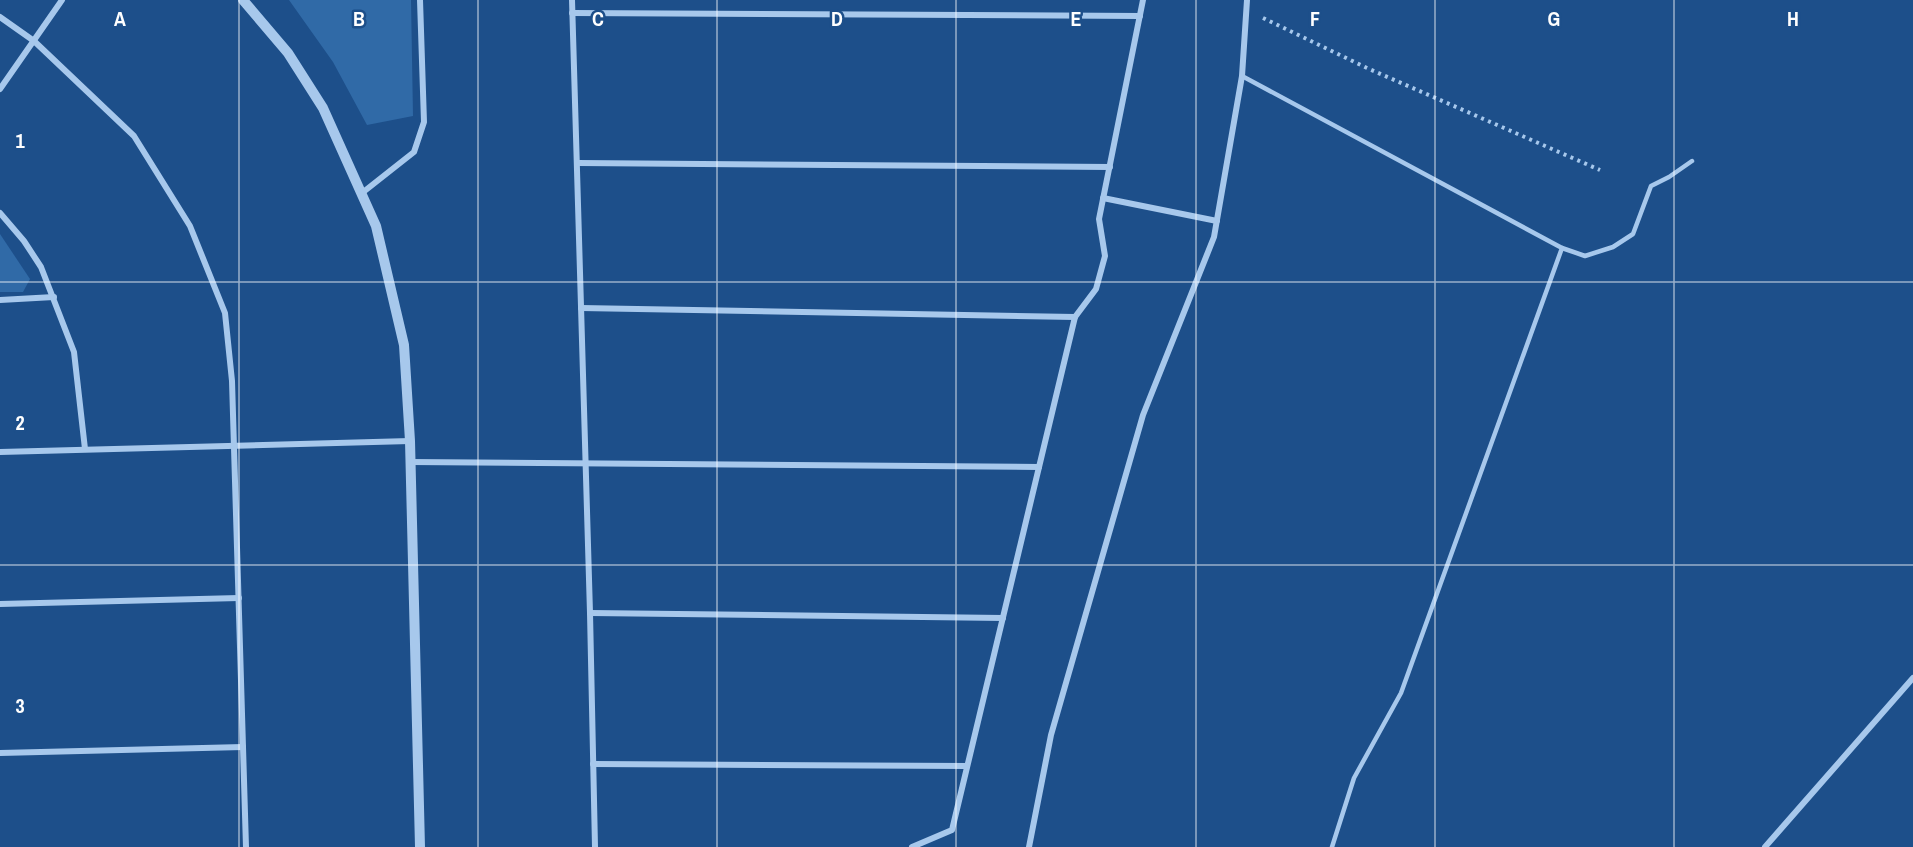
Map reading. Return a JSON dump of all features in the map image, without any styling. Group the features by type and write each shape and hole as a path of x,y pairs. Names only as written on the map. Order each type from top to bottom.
{"street":[{"path":"0,89 62,0"},
{"path":"243,0 288,53 323,108 376,226 404,345 410,441 420,847"},
{"path":"362,193 414,152 424,122 420,0"},
{"path":"572,0 595,847"},
{"path":"912,847 952,830 1075,317 1096,289 1105,256 1099,219 1143,0"},
{"path":"1029,847 1051,735 1143,415 1214,237 1242,76 1248,0"},
{"path":"573,12 1140,16"},
{"path":"0,17 34,41 134,136 190,226 225,313 232,381 246,847"},
{"path":"578,163 1110,166"},
{"path":"1103,198 1217,221"},
{"path":"0,213 24,240 41,267 74,352 85,449"},
{"path":"0,300 54,297"},
{"path":"581,308 1075,317"},
{"path":"0,452 410,441"},
{"path":"410,462 1039,467"},
{"path":"0,604 240,598"},
{"path":"590,613 1003,618"},
{"path":"1765,847 1913,678"},
{"path":"0,753 243,747"},
{"path":"593,765 967,766"}],"lane":[{"path":"1242,76 1562,248 1585,256 1613,247 1634,234 1651,186 1692,161"},
{"path":"1332,847 1354,778 1401,693 1562,248"}],"path":[{"path":"1246,10 1367,68 1600,170"}],"shaded area":[{"path":"289,0 411,0 413,116 367,125 333,62"},
{"path":"0,234 30,279 23,292 0,292"}]}
